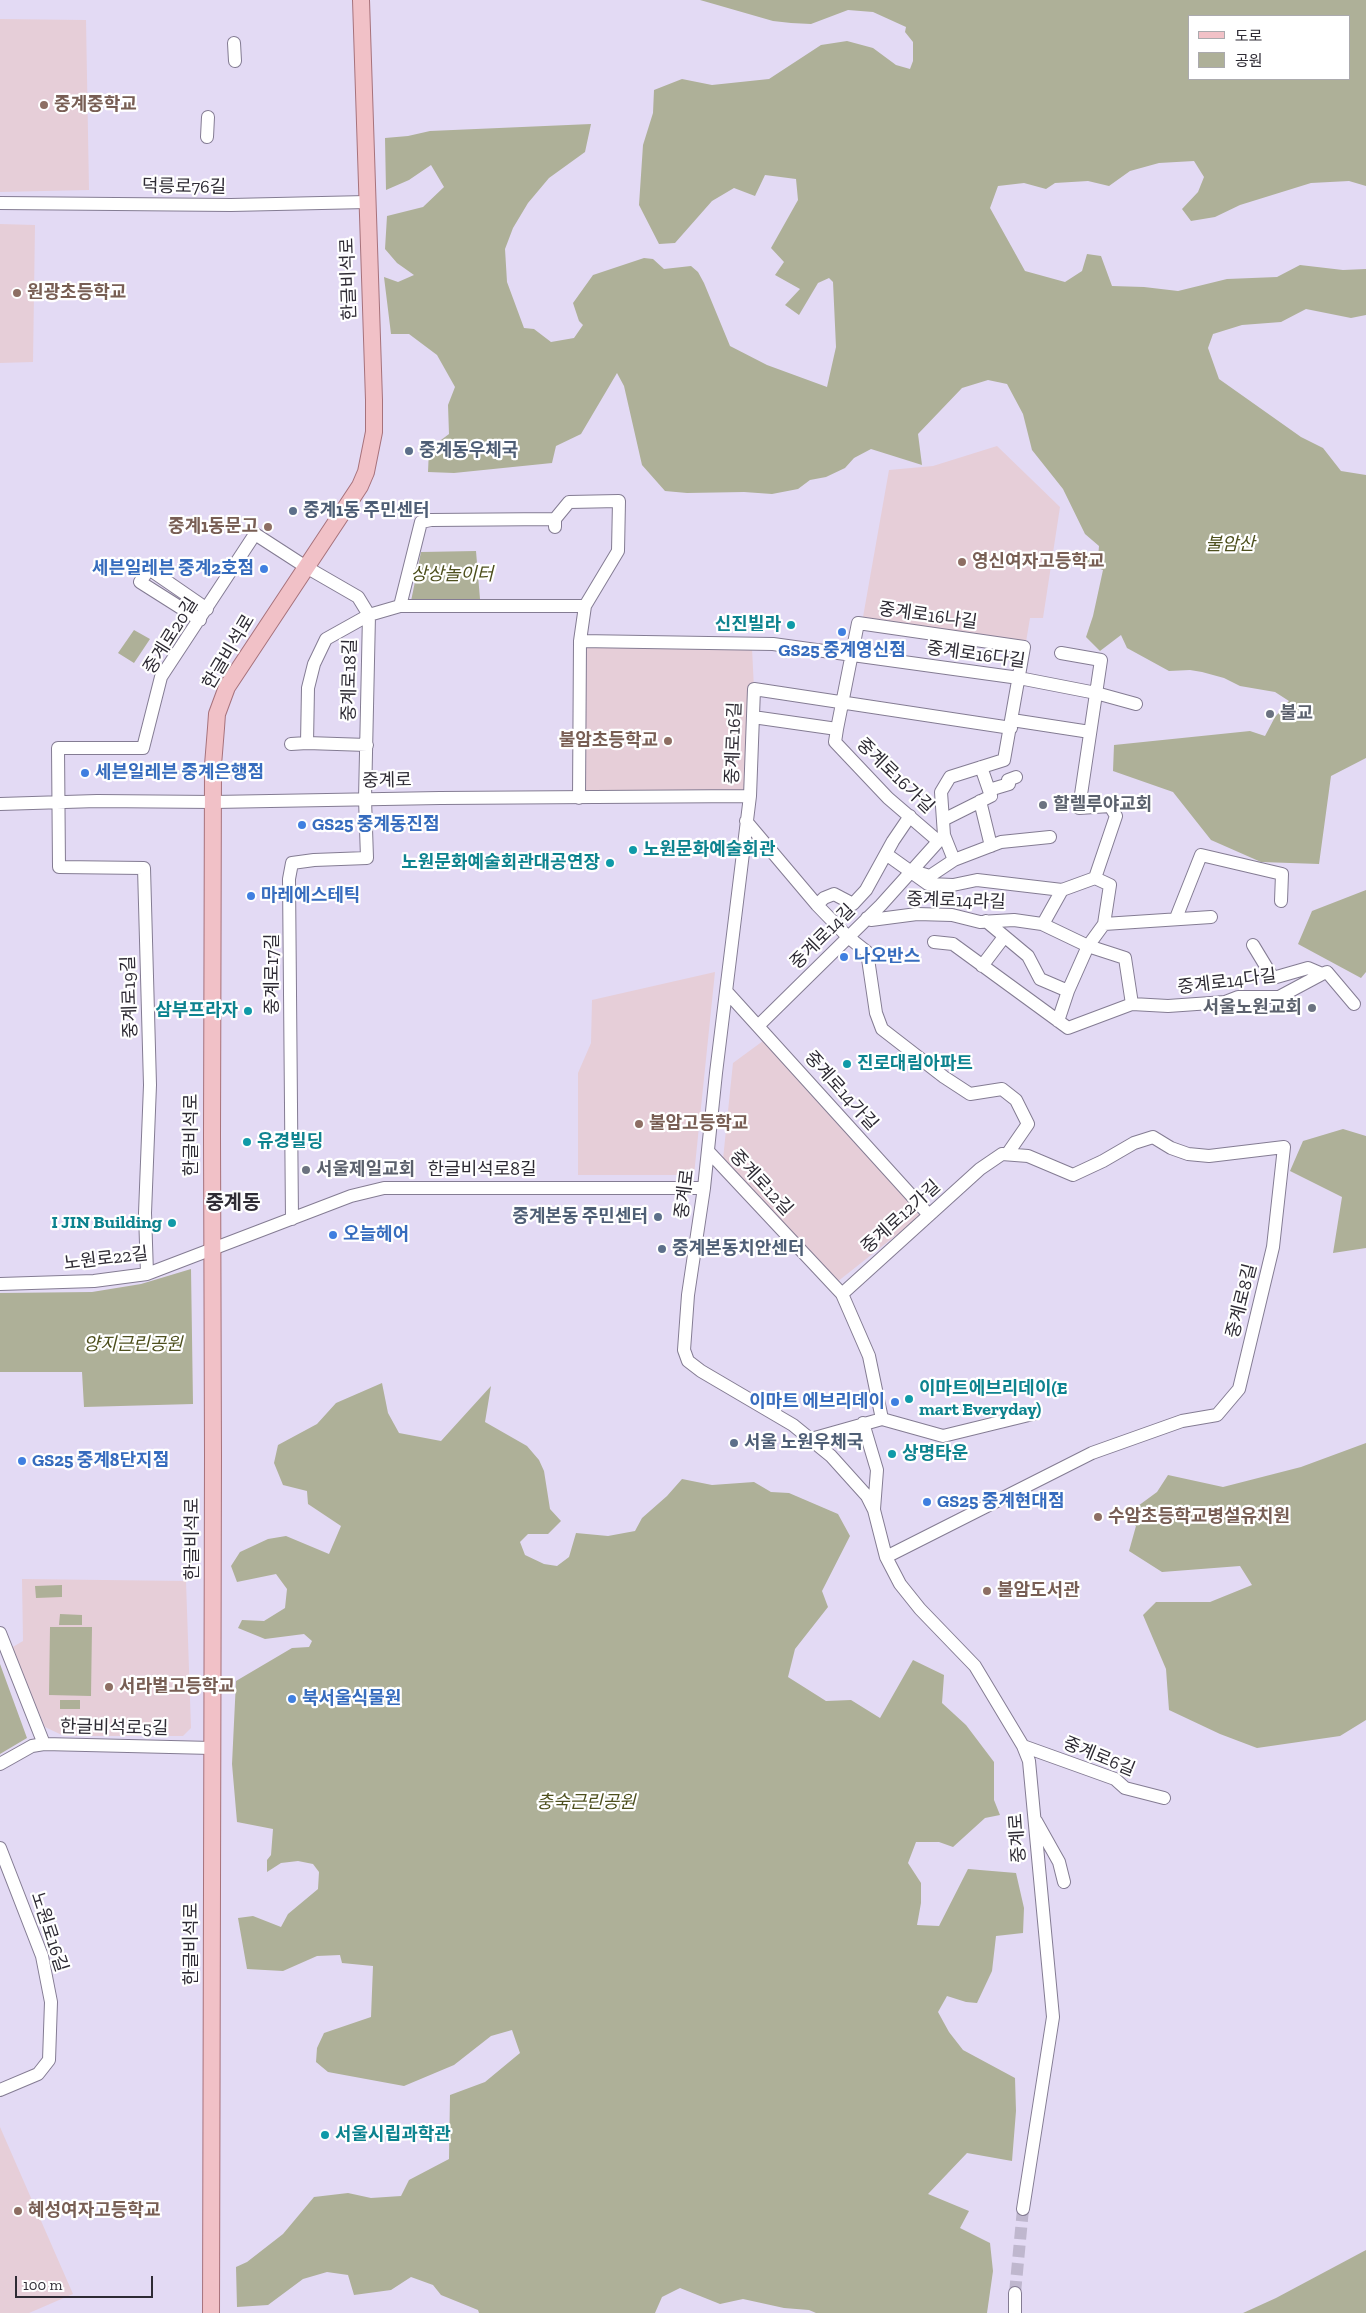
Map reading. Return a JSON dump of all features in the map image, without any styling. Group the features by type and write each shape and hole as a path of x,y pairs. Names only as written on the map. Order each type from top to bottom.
{"main road":[{"name":"한글비석로","path":"211,2313 213,765 216,728 224,694 240,666 360,486 366,472 374,432 361,0"}],"street":[{"path":"234,43 235,61"},
{"path":"207,137 208,117"},
{"name":"덕릉로76길","path":"0,203 231,205 367,202"},
{"path":"400,606 421,522 431,520 555,523 569,502 619,501 618,551 585,606 580,641 579,798"},
{"name":"중계로20길","path":"58,802 58,748 143,748 161,677 255,534 306,567"},
{"name":"중계로18길","path":"306,567 358,597 369,615 365,799"},
{"path":"369,615 400,606 585,606"},
{"name":"중계로18길","path":"367,745 307,743 308,688 314,664 326,639 369,615"},
{"name":"중계로16나길","path":"841,702 858,623 1024,647 1019,678"},
{"path":"580,641 774,644 851,654"},
{"path":"1061,653 1101,660 1079,808 1110,806 1116,816 1095,878"},
{"name":"중계로16다길","path":"851,654 1019,678 1096,693 1136,704"},
{"path":"954,860 941,838 943,820 941,792 950,777 1004,760 1019,678"},
{"name":"중계로16길","path":"750,796 754,689 1011,724 1090,732"},
{"path":"837,729 841,702"},
{"name":"중계로16가길","path":"753,717 837,729 834,742 888,798 941,838"},
{"path":"291,744 307,743"},
{"path":"943,820 992,796 981,767"},
{"path":"989,790 1009,784 1008,780 1016,777"},
{"name":"중계로","path":"0,804 750,796 704,1188 688,1295 684,1344 688,1360 701,1371 794,1425 840,1466 867,1496 874,1510 886,1557 900,1584 920,1609 975,1666 1023,1746 1029,1761 1036,1821 1036,1854 1053,2017 1023,2209"},
{"name":"중계로17길","path":"292,1219 289,879 292,863 314,860 366,858 365,799"},
{"path":"980,801 991,846"},
{"name":"중계로19길","path":"58,802 59,867 144,868 150,1084 145,1213 147,1274"},
{"path":"817,905 824,898 834,894 852,904 866,890 910,816"},
{"path":"746,821 817,905 848,937 867,952 876,1013 882,1029 944,1077 970,1094 1002,1089 1016,1100 1028,1124 1008,1153"},
{"path":"911,871 930,876 954,860 991,846 1010,841 1050,836"},
{"name":"중계로14길","path":"758,1026 867,918 941,838"},
{"path":"886,854 928,884 954,885 977,880 1062,890 1095,878 1110,885 1104,924 1088,946 1068,990 1058,1021"},
{"path":"1176,918 1202,855 1282,874 1281,901"},
{"path":"1043,924 1062,890"},
{"name":"중계로14라길","path":"867,918 872,920 917,914 952,915 986,921 1014,920 1043,924 1088,946 1126,958 1132,1004"},
{"path":"1104,924 1211,917"},
{"path":"986,921 1028,956 1040,979 1068,990"},
{"path":"982,966 1004,936"},
{"name":"중계로14다길","path":"934,942 953,944 1068,1028 1132,1004 1168,1006 1225,1002 1238,997 1280,997 1327,972 1354,1004"},
{"name":"중계로14다길","path":"1253,945 1273,978 1308,968 1322,974"},
{"name":"중계로14가길","path":"726,991 929,1216"},
{"name":"중계로8길","path":"886,1557 1092,1453 1182,1420 1217,1415 1239,1388 1273,1247 1284,1147 1209,1156 1188,1154 1171,1148 1153,1137 1134,1143 1103,1161 1073,1174 1028,1156 1008,1153"},
{"name":"중계로12길","path":"708,1152 842,1294 869,1356 882,1419"},
{"name":"중계로12가길","path":"842,1294 985,1165 1002,1154 1008,1153"},
{"name":"한글비석로8길","path":"212,1251 351,1196 384,1188 704,1188"},
{"name":"노원로22길","path":"0,1284 94,1281 147,1274 212,1251"},
{"path":"811,1440 882,1419 943,1436 1032,1414"},
{"name":"중계로","path":"863,1424 877,1470 874,1510"},
{"name":"한글비석로5길","path":"0,1633 44,1744 212,1748"},
{"path":"0,1764 32,1746 44,1744"},
{"name":"중계로6길","path":"1023,1746 1114,1779 1125,1788 1164,1798"},
{"path":"1036,1821 1059,1862 1064,1882"},
{"name":"노원로16길","path":"0,1848 42,1956 51,2002 48,2060 38,2074 0,2090"},
{"path":"1015,2293 1015,2313"}],"shaded area":[{"name":"중계중학교","path":"0,19 86,20 89,190 0,192"},
{"name":"원광초등학교","path":"0,224 35,225 33,362 0,363"},
{"name":"영신여자고등학교","path":"997,446 1060,507 1043,618 1030,618 1026,642 863,617 889,470 933,466"},
{"name":"불암초등학교","path":"586,647 752,648 754,689 747,793 586,793"},
{"name":"불암고등학교","path":"715,972 694,1175 578,1175 578,1073 591,1043 592,1000"},
{"path":"767,1038 923,1214 837,1282 723,1159 733,1063"},
{"name":"서라벌고등학교","path":"22,1579 186,1581 191,1728 183,1736 64,1736 45,1727 11,1648 23,1641"},
{"name":"혜성여자고등학교","path":"0,2127 73,2294 29,2313 0,2313"}],"green space":[{"name":"불암산","path":"700,0 1366,0 1366,186 1349,181 1311,183 1240,205 1215,217 1191,221 1182,209 1198,192 1204,177 1194,161 1159,163 1130,171 1109,186 1088,181 1055,183 1046,189 1024,183 998,186 990,208 1025,271 1065,282 1082,271 1087,254 1101,256 1112,286 1178,291 1227,279 1277,277 1300,265 1343,270 1366,269 1366,315 1351,318 1306,309 1281,322 1242,325 1213,334 1208,348 1219,379 1301,437 1323,448 1341,471 1366,475 1366,758 1331,776 1319,864 1261,862 1211,840 1173,792 1113,771 1114,745 1250,731 1265,736 1275,717 1289,701 1275,692 1240,686 1224,678 1202,672 1190,670 1169,671 1127,648 1121,635 1100,651 1086,637 1093,616 1103,570 1075,559 1079,553 1098,558 1099,546 1085,534 1063,489 1032,450 1023,414 1007,384 988,380 962,388 918,434 922,465 871,449 854,458 845,468 826,477 810,480 798,489 772,494 665,491 642,465 624,386 617,373 581,434 556,446 552,463 454,473 428,472 429,449 449,434 448,405 455,387 437,355 409,334 391,334 384,277 398,282 414,275 397,263 385,249 387,216 423,207 444,187 431,165 409,180 386,190 385,138 408,136 430,131 591,124 585,152 549,178 528,203 513,228 505,249 507,282 524,328 534,329 551,342 574,338 583,325 579,321 573,303 593,275 644,258 653,259 664,269 691,266 698,272 704,283 730,346 767,365 827,387 836,347 833,282 829,278 818,283 799,315 785,305 800,289 775,275 784,262 771,248 798,200 796,179 765,175 755,196 734,188 712,201 675,243 659,244 639,205 643,145 653,113 654,90 682,79 712,85 769,79 821,45 847,41 873,48 896,65 910,69 913,61 913,42 905,32 906,27 873,12 848,10 811,24 773,21"},
{"name":"상상놀이터","path":"476,551 480,599 411,601 421,552"},
{"path":"134,630 150,639 134,663 118,653"},
{"path":"1366,890 1366,972 1361,978 1298,944 1312,911"},
{"path":"1343,1129 1366,1136 1366,1248 1333,1253 1342,1197 1290,1171 1303,1141"},
{"name":"양지근린공원","path":"191,1269 193,1404 84,1407 82,1372 0,1372 0,1293 92,1292 141,1284"},
{"name":"충숙근린공원","path":"382,1383 388,1413 399,1433 441,1441 491,1386 485,1422 527,1446 539,1460 544,1471 550,1509 561,1521 548,1534 528,1534 520,1542 525,1555 544,1564 557,1566 569,1557 576,1533 608,1536 635,1531 642,1518 667,1496 682,1479 712,1485 754,1482 771,1492 789,1493 838,1514 850,1536 822,1591 828,1607 795,1649 788,1677 826,1701 851,1700 880,1718 913,1660 944,1675 942,1703 966,1725 994,1762 994,1800 1000,1815 985,1818 953,1847 939,1842 916,1842 908,1863 921,1883 921,1903 917,1925 939,1926 968,1869 1016,1873 1024,1908 1023,1933 996,1936 992,1971 977,2003 966,2002 947,1996 938,2012 949,2032 963,2050 1015,2078 1016,2111 1012,2161 967,2153 928,2194 969,2211 960,2228 990,2243 993,2271 987,2313 816,2313 809,2310 784,2308 743,2299 720,2304 680,2288 662,2297 655,2313 479,2313 478,2310 441,2295 433,2285 411,2277 391,2290 354,2295 348,2275 327,2272 303,2279 268,2305 237,2307 236,2267 247,2262 283,2234 314,2197 348,2193 371,2198 401,2196 409,2180 449,2159 450,2095 485,2082 520,2053 512,2030 491,2036 454,2065 404,2086 328,2072 316,2062 317,2048 324,2033 371,2017 373,1966 342,1963 340,1955 317,1956 283,1971 247,1969 238,1918 253,1916 281,1927 288,1914 318,1889 319,1872 313,1864 298,1861 281,1863 267,1872 267,1860 271,1855 273,1829 237,1822 232,1764 236,1681 292,1648 309,1647 312,1641 304,1634 265,1639 238,1628 242,1620 264,1621 285,1608 287,1589 276,1574 237,1582 231,1566 240,1552 268,1539 286,1536 329,1554 341,1526 308,1504 307,1491 283,1485 274,1463 278,1445 317,1424 336,1403"},
{"path":"1366,1443 1366,1720 1340,1736 1257,1748 1220,1734 1169,1710 1166,1669 1143,1615 1156,1602 1210,1602 1252,1585 1240,1566 1162,1572 1129,1551 1136,1526 1123,1517 1157,1492 1168,1475 1223,1487 1301,1467"},
{"path":"62,1585 62,1597 36,1598 35,1586"},
{"path":"60,1614 82,1615 82,1625 59,1625"},
{"path":"50,1627 92,1627 91,1696 49,1695"},
{"path":"0,1664 27,1738 0,1754"},
{"path":"60,1700 80,1700 80,1709 60,1709"},
{"path":"1366,2250 1366,2313 1243,2313 1276,2298"}],"tunnel":[{"path":"1015,2293 1023,2209"}],"place":[{"name":"중계중학교","path":"44,105"},
{"name":"원광초등학교","path":"17,293"},
{"name":"중계동우체국","path":"409,451"},
{"name":"중계1동 주민센터","path":"293,511"},
{"name":"중계1동문고","path":"268,527"},
{"name":"영신여자고등학교","path":"962,562"},
{"name":"세븐일레븐 중계2호점","path":"264,569"},
{"name":"신진빌라","path":"791,625"},
{"name":"GS25 중계영신점","path":"842,632"},
{"name":"불교","path":"1270,714"},
{"name":"불암초등학교","path":"668,741"},
{"name":"세븐일레븐 중계은행점","path":"85,773"},
{"name":"할렐루야교회","path":"1043,805"},
{"name":"GS25 중계동진점","path":"302,825"},
{"name":"노원문화예술회관","path":"633,850"},
{"name":"노원문화예술회관대공연장","path":"610,863"},
{"name":"마레에스테틱","path":"251,896"},
{"name":"나오반스","path":"844,957"},
{"name":"서울노원교회","path":"1312,1008"},
{"name":"삼부프라자","path":"248,1011"},
{"name":"진로대림아파트","path":"847,1064"},
{"name":"불암고등학교","path":"639,1124"},
{"name":"유경빌딩","path":"247,1142"},
{"name":"서울제일교회","path":"306,1170"},
{"name":"중계본동 주민센터","path":"658,1217"},
{"name":"I JIN Building","path":"172,1223"},
{"name":"오늘헤어","path":"333,1235"},
{"name":"중계본동치안센터","path":"662,1249"},
{"name":"이마트에브리데이(E mart Everyday)","path":"909,1399"},
{"name":"이마트 에브리데이","path":"895,1402"},
{"name":"서울 노원우체국","path":"734,1443"},
{"name":"상명타운","path":"892,1454"},
{"name":"GS25 중계8단지점","path":"22,1461"},
{"name":"GS25 중계현대점","path":"927,1502"},
{"name":"수암초등학교병설유치원","path":"1098,1517"},
{"name":"불암도서관","path":"987,1591"},
{"name":"서라벌고등학교","path":"109,1687"},
{"name":"북서울식물원","path":"292,1699"},
{"name":"서울시립과학관","path":"325,2135"},
{"name":"혜성여자고등학교","path":"18,2211"}],"district":[{"name":"중계동","path":"233,1203"}]}
